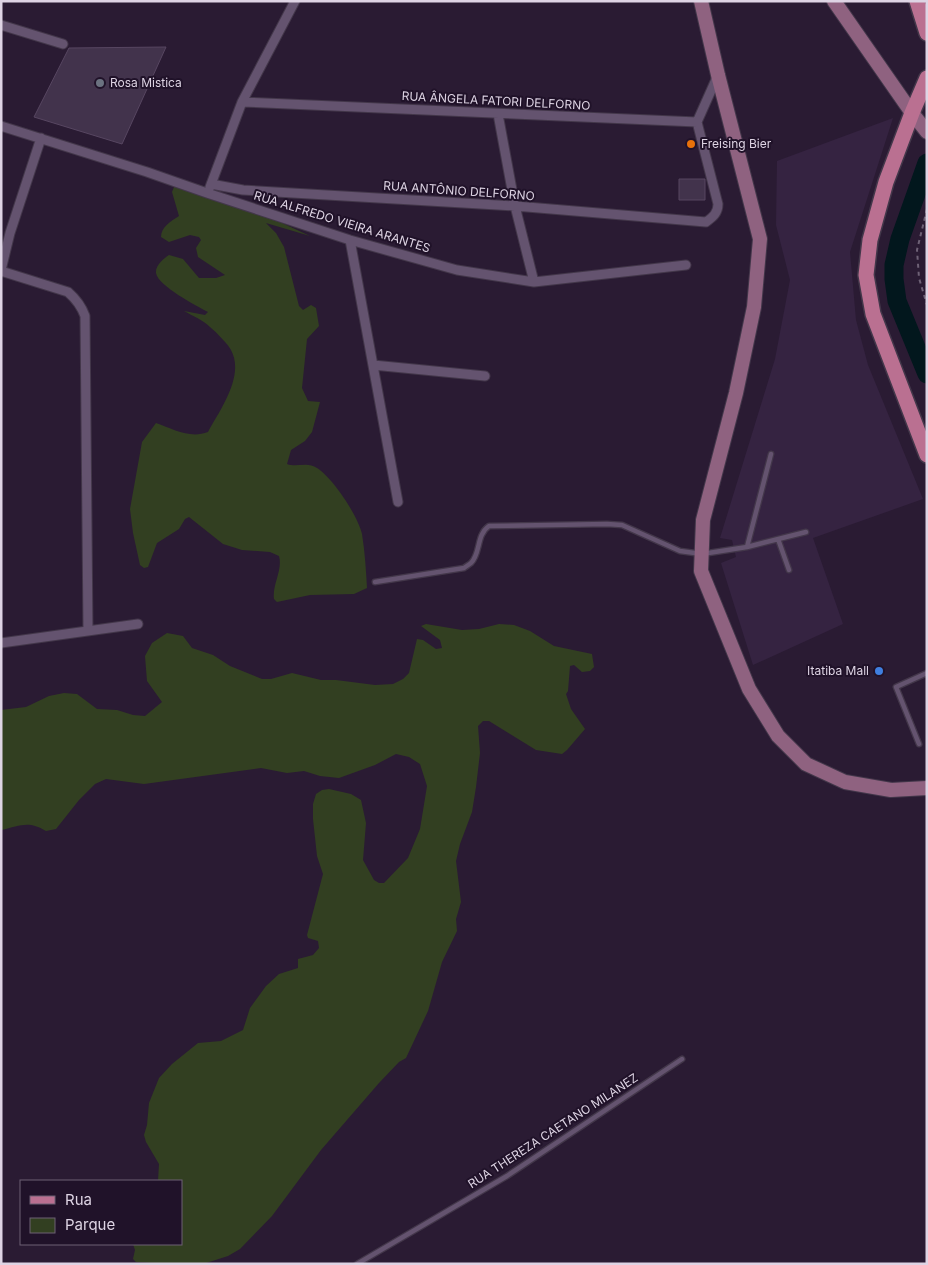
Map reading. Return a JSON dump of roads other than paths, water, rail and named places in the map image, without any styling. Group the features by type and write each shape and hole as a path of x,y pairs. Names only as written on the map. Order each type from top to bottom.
{"main road":[{"path":"701,1 760,238 754,307 736,393 702,520 701,571 748,689 778,736 806,764 845,782 891,790 927,788"},
{"path":"834,1 920,123"},
{"path":"916,1 927,34"},
{"path":"927,78 920,123 886,182 870,240 866,276 873,314 927,455"}],"street":[{"path":"207,193 242,102 295,1 287,1"},
{"path":"1,25 63,44"},
{"path":"698,122 718,75"},
{"name":"RUA ÂNGELA FATORI DELFORNO","path":"242,102 698,122"},
{"path":"498,114 515,206 534,282"},
{"name":"RUA ANTÔNIO DELFORNO","path":"211,184 243,190 515,206 706,222 714,217 718,210 718,204 698,122"},
{"name":"RUA ALFREDO VIEIRA ARANTES","path":"1,126 147,172 350,240 457,270 534,282 686,266"},
{"path":"41,138 6,231 1,270 68,292 76,298 85,316 88,631"},
{"path":"350,240 398,502"},
{"path":"373,365 485,376"},
{"path":"1,643 138,624"}],"lane":[{"path":"747,547 771,454"},
{"path":"375,582 464,568 471,564 475,557 480,537 489,526 622,525 680,551 702,554 747,547 806,532"},
{"path":"778,539 789,570"},
{"path":"918,744 896,687 927,673"},
{"name":"RUA THEREZA CAETANO MILANEZ","path":"357,1264 507,1176 682,1059"}],"waterway":[{"path":"927,163 900,239 894,265 897,301 927,374"}],"place":[{"name":"Rosa Mistica","path":"100,83"},
{"name":"Freising Bier","path":"691,144"},
{"name":"Itatiba Mall","path":"879,671"}]}
